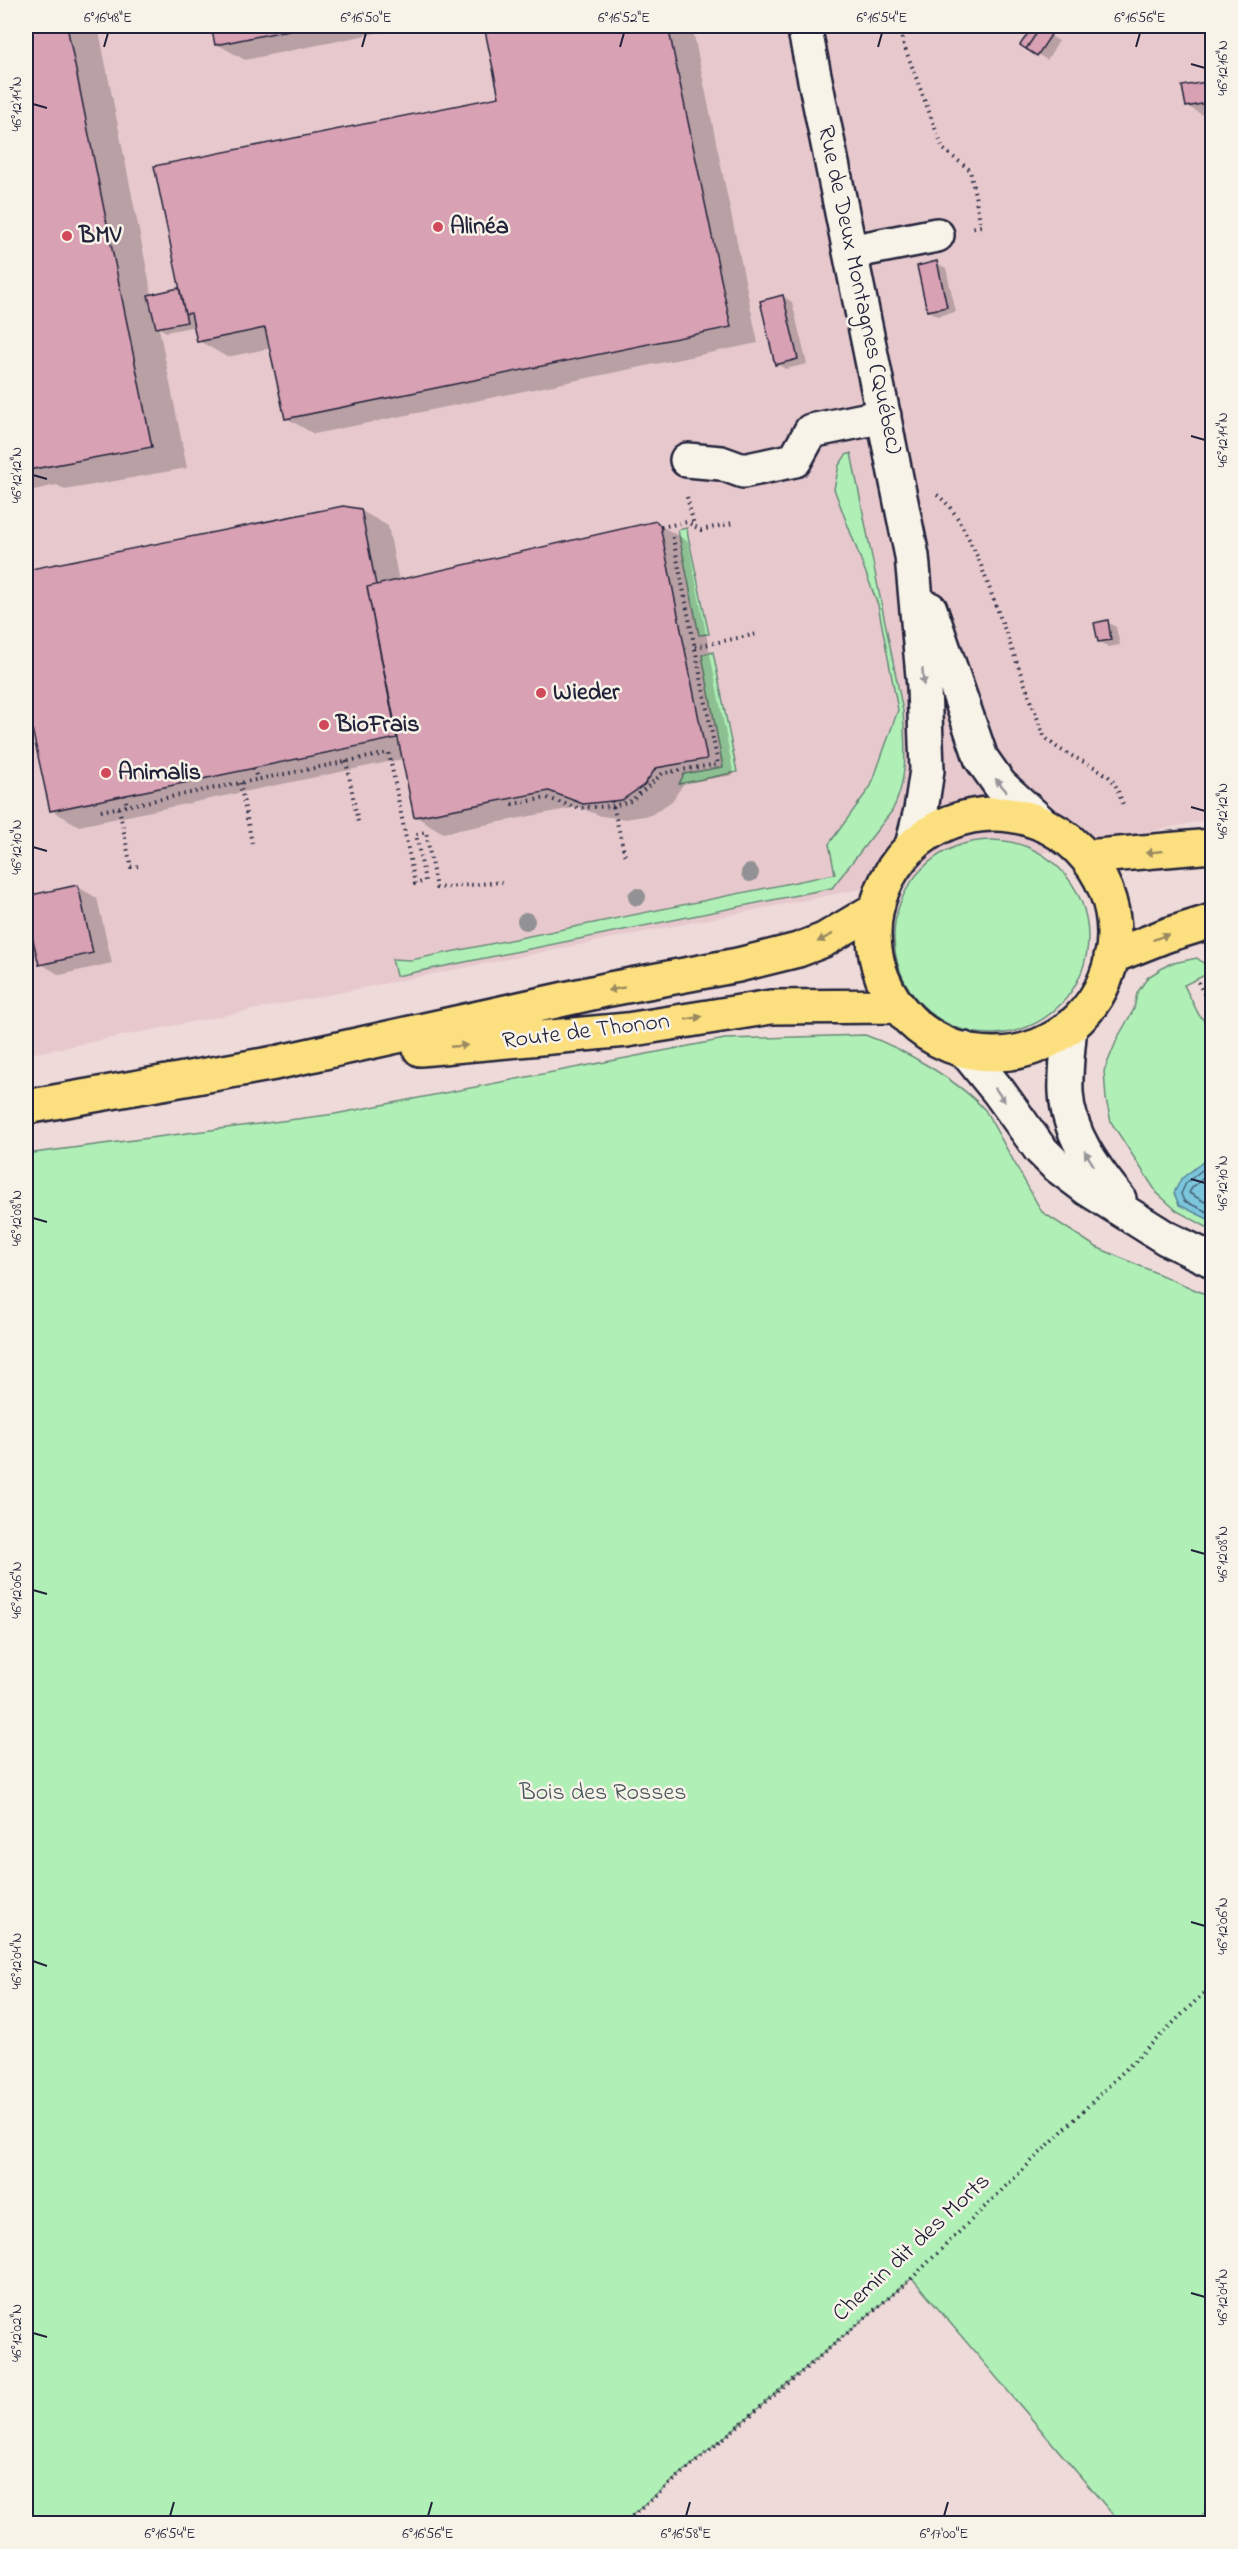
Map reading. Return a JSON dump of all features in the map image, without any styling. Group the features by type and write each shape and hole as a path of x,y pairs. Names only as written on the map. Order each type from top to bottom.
{"main road":[{"path":"980,814 1002,814 1023,817 1044,825 1067,838 1086,857 1102,881 1112,909 1114,938 1111,957 1100,991 1087,1010 1070,1026 1049,1040 1014,1052 988,1054 964,1049 935,1038 919,1027 898,1006 883,979 874,939 876,909 881,891 894,867 912,846 948,822 980,814"},
{"path":"1086,857 1212,846"},
{"name":"Route de Thonon","path":"26,1107 275,1063 599,992 703,973 798,950 824,940 876,909"},
{"path":"1111,957 1167,935 1212,921"},
{"name":"Route de Thonon","path":"275,1063 627,1030 771,1007 898,1006"}],"street":[{"name":"Rue de Deux Montagnes (Québec)","path":"804,26 912,556 924,687 927,770 921,810 912,846"},
{"path":"850,252 937,235"},
{"path":"687,460 721,464 743,471 795,460 811,431 884,416"},
{"name":"Rue de Deux Montagnes (Québec)","path":"912,556 981,758 1000,785 1044,825"},
{"path":"1070,1026 1066,1095 1076,1133 1091,1162 1138,1221"},
{"path":"964,1049 999,1092 1034,1142 1056,1165 1138,1221 1166,1238 1212,1260"}],"path":[{"path":"900,26 902,40 943,149 970,170 981,226 937,235"},
{"path":"928,494 937,495 947,502 979,560 1044,736 1065,754 1104,773 1113,781 1123,804"},
{"path":"661,527 687,522 701,530 733,523"},
{"path":"512,804 548,798 578,808 631,801 663,773 718,764 672,533"},
{"path":"695,647 757,634"},
{"path":"101,811 388,753 414,884 425,882 416,834 426,832 436,888 502,882"},
{"path":"346,761 358,822"},
{"path":"254,768 257,780"},
{"path":"240,783 252,843"},
{"path":"125,795 127,806"},
{"path":"613,804 625,856"},
{"path":"119,808 131,867 138,866"},
{"path":"1198,982 1212,1009"},
{"name":"Chemin dit des Morts","path":"622,2523 912,2278 1212,1985"}],"shaded area":[{"path":"26,26 1212,26 1212,819 26,1055"}],"green space":[{"path":"851,453 903,711 905,762 901,787 892,811 832,888 396,976 392,959 411,960 835,874 829,844 871,786 898,710 878,605 834,489 839,465 846,455"},
{"path":"687,528 709,634 699,635 678,530"},
{"path":"713,652 737,772 679,784 684,774 723,767 702,655"},
{"path":"991,840 1028,847 1045,856 1060,868 1072,883 1081,900 1088,937 1081,974 1072,991 1060,1006 1045,1018 1028,1027 991,1034 954,1027 937,1018 922,1006 910,991 901,974 894,937 901,900 910,883 922,868 937,856 954,847"},
{"path":"1197,958 1212,970 1212,984 1207,974 1184,985 1199,1015 1212,1029 1212,1230 1177,1211 1157,1193 1111,1122 1106,1099 1104,1071 1118,1037 1134,1009 1137,993 1148,977 1169,964"},
{"name":"Bois des Rosses","path":"865,1035 896,1048 929,1066 974,1099 985,1110 1042,1212 1096,1247 1212,1297 1212,2504 1196,2523 1120,2523 912,2278 623,2523 26,2523 26,1154 335,1114 725,1039"}],"water":[{"path":"1212,1155 1212,1221 1179,1205 1174,1193 1181,1179"}],"building":[{"name":"BMV","path":"26,26 67,26 152,447 28,470 26,457"},
{"path":"211,26 309,26 215,45"},
{"name":"Alinéa","path":"484,26 668,26 731,327 285,419 265,328 197,342 191,313 185,314 154,166 499,97"},
{"path":"1033,26 1040,28 1026,49 1020,45"},
{"path":"1040,28 1051,35 1037,56 1026,49"},
{"path":"1212,81 1212,102 1186,107 1182,86"},
{"path":"937,261 947,307 927,311 917,266"},
{"path":"179,288 187,322 156,328 148,295"},
{"path":"783,295 798,359 775,365 760,301"},
{"path":"343,506 361,509 376,585 367,587 397,738 50,811 26,701 26,570"},
{"name":"Wieder","path":"656,521 660,525 707,759 656,768 644,785 622,800 583,804 549,791 414,817 367,587"},
{"path":"1108,620 1111,640 1098,642 1094,623"},
{"path":"78,885 93,953 39,965 32,936 26,937 26,896"}],"place":[{"name":"Alinéa","path":"438,227"},
{"name":"BMV","path":"67,236"},
{"name":"Wieder","path":"541,693"},
{"name":"BioFrais","path":"324,725"},
{"name":"Animalis","path":"106,773"}]}
